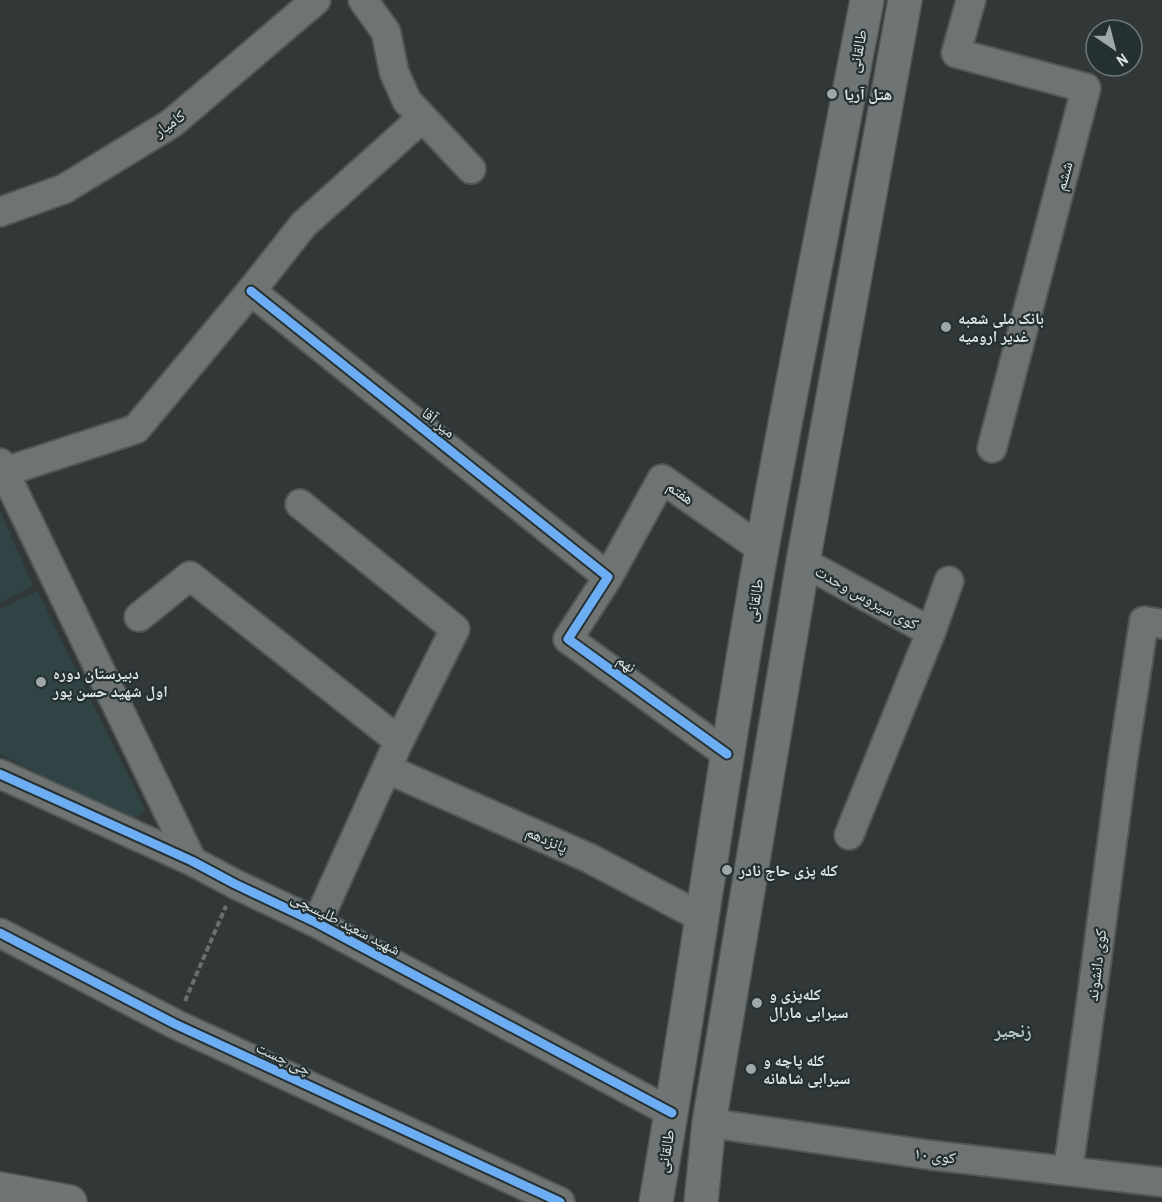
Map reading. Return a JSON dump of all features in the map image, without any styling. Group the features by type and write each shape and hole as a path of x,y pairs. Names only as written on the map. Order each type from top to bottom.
{"main road":[{"name":"طالقانی","path":"657,1202 762,549 867,0"},
{"path":"701,1202 709,1123 803,562 905,0"},
{"path":"0,1189 70,1202"}],"street":[{"name":"کامیار","path":"0,212 64,189 172,123 316,0"},
{"path":"363,0 386,32 394,72 407,101 471,169"},
{"name":"ششم","path":"971,0 956,53 1086,88 992,448"},
{"path":"192,861 2,467 136,429 252,291 304,224 422,118"},
{"name":"میر آقا","path":"252,291 608,578"},
{"name":"هفتم","path":"608,578 662,479 762,549"},
{"path":"300,504 455,629 399,741 317,923"},
{"name":"کوی سیروس وحدت","path":"803,562 931,632"},
{"path":"139,617 190,576 399,741"},
{"name":"نهم","path":"608,578 568,639 728,754"},
{"path":"849,835 931,632 949,581"},
{"name":"کوی دانشوند","path":"1068,1171 1123,759 1144,621 1162,624"},
{"name":"پانزدهم","path":"387,769 589,858 703,918"},
{"name":"شهید سعید طلیسچی","path":"0,774 192,861 235,885 317,923 672,1113"},
{"name":"چی چست","path":"0,933 175,1024 560,1202"},
{"name":"کوی ۱۰","path":"709,1123 930,1155 1162,1182"}],"path":[{"path":"175,1024 235,885"}],"shaded area":[{"path":"0,511 33,586 0,602"},
{"name":"دبیرستان دوره اول شهید حسن پور","path":"37,591 145,810 133,822 0,754 0,609"}],"cycle path":[{"path":"251,291 608,577 568,639 727,754"},
{"path":"0,774 192,861 317,923 672,1113"},
{"path":"0,933 175,1024 560,1202"}],"place":[{"name":"هتل آریا","path":"832,94"},
{"name":"بانک ملی شعبه غدیر ارومیه","path":"946,327"},
{"name":"دبیرستان دوره اول شهید حسن پور","path":"41,682"},
{"name":"کله پزى حاج نادر","path":"727,870"},
{"name":"کله‌پزی و سیرابی مارال","path":"757,1003"},
{"name":"کله پاچه و سیرابی شاهانه","path":"751,1069"}],"district":[{"name":"زنجیر","path":"1013,1030"}]}
